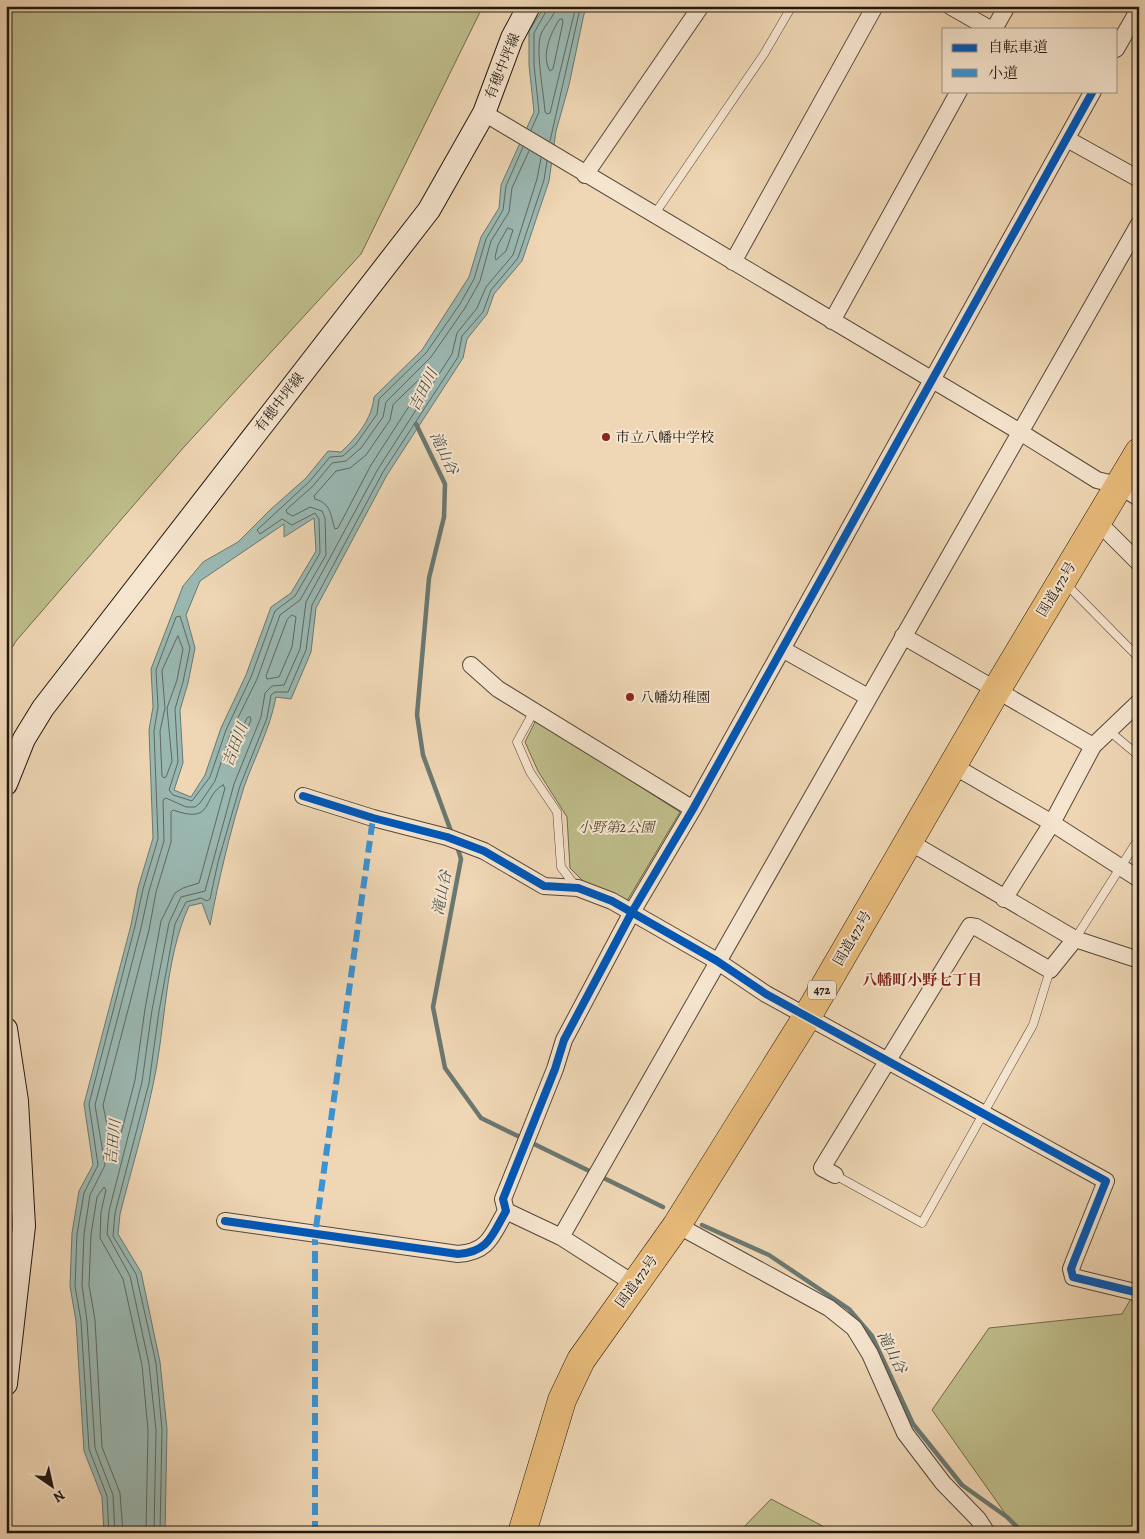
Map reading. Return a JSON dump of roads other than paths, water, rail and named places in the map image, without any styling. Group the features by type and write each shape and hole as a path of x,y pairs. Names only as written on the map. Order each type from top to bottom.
{"highway":[{"name":"国道472号","path":"522,1533 562,1400 581,1360 633,1284 677,1225 808,1015 952,765 1097,521 1128,492 1139,452"}],"main road":[{"name":"有穂中坪線","path":"6,784 24,739 43,708 429,210 488,116 512,38 529,6"},
{"path":"6,1029 17,1101 24,1226 6,1384"}],"street":[{"path":"585,174 701,6"},
{"path":"733,262 875,6"},
{"path":"950,6 990,28"},
{"path":"993,28 1007,6"},
{"path":"1118,46 1139,9"},
{"path":"832,321 958,92"},
{"path":"225,1222 458,1254 472,1253 484,1247 506,1211 503,1199 555,1069 564,1040 632,912 693,809 1092,92"},
{"path":"488,116 1020,432 1097,480 1128,492"},
{"path":"1067,139 1139,179"},
{"path":"561,1237 604,1158 1139,224"},
{"path":"1097,521 1139,563"},
{"path":"903,636 1092,746"},
{"path":"782,650 868,697"},
{"path":"471,665 498,689 693,809"},
{"path":"1004,899 1052,823 1092,746 1139,702"},
{"path":"952,765 1052,823 1139,879"},
{"path":"303,796 373,818 447,837 484,852 544,886 578,888 612,901 717,961 766,994 808,1015 984,1115 1106,1181 1071,1269 1073,1277 1139,1292"},
{"path":"908,841 1075,939 1139,960"},
{"path":"835,1175 822,1168 970,926 976,927 1050,970 1075,939"},
{"path":"506,1211 561,1237 633,1284"},
{"path":"677,1225 829,1308 854,1328 870,1354 905,1433 942,1483 978,1519 987,1533"}],"lane":[{"path":"654,215 764,54 792,6"},
{"path":"1062,580 1139,658"},
{"path":"534,711 517,742 530,772 557,812 561,867 578,888"},
{"path":"1108,729 1139,756"},
{"path":"1075,939 1139,838"},
{"path":"835,1175 922,1223 1033,1025 1050,970"}],"water":[{"name":"吉田川","path":"545,6 589,6 584,14 569,85 556,131 549,181 522,261 494,294 487,314 467,339 463,358 387,475 316,608 311,652 291,699 276,697 266,731 244,787 225,855 210,925 202,903 189,906 181,927 170,971 153,1085 120,1214 118,1234 141,1272 160,1362 167,1429 165,1533 104,1533 102,1497 84,1451 76,1321 70,1286 72,1233 79,1191 93,1165 84,1104 131,925 138,888 153,838 149,730 153,707 151,669 183,586 203,562 238,542 306,478 328,451 341,452 353,440 367,420 374,397 422,350 469,277 481,237 499,208 501,185 534,112 529,65 529,31","holes":["314,518 316,551 291,593 271,607 246,675 221,728 205,775 191,797 174,790 183,763 180,710 195,648 186,615 200,581 284,524 284,537"]}],"waterway":[{"name":"滝山谷","path":"416,424 445,484 444,517 429,578 417,715 423,755 452,834"},
{"name":"滝山谷","path":"457,846 461,859 433,1007 445,1068 481,1118 663,1207"},
{"name":"滝山谷","path":"702,1225 769,1255 849,1309 872,1336 913,1424 962,1485 1007,1517 1023,1533"}],"place":[{"name":"市立八幡中学校","path":"606,437"},
{"name":"八幡幼稚園","path":"630,697"}],"district":[{"name":"八幡町小野七丁目","path":"922,980"}],"park label":[{"name":"小野第2公園","path":"616,827"}]}
